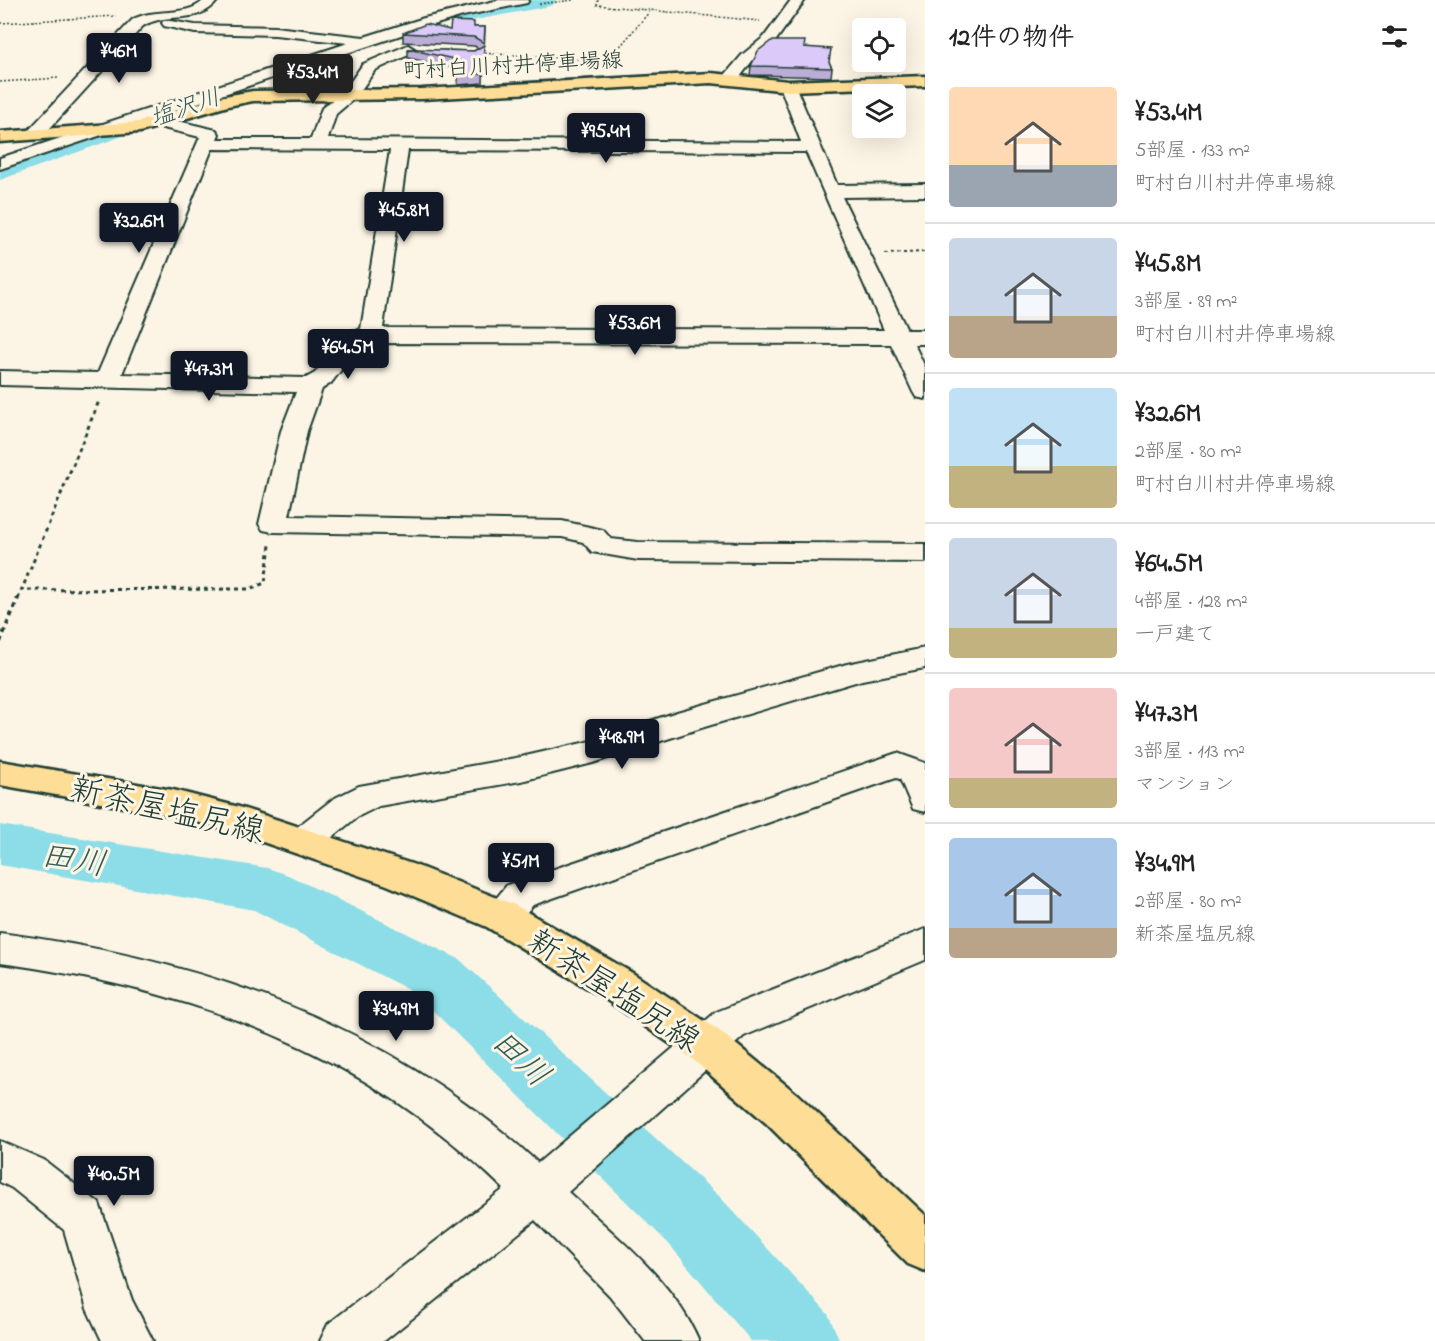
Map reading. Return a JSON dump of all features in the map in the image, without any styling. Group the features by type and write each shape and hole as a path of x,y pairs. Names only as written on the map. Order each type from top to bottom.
{"main road":[{"name":"町村白川村井停車場線","path":"0,137 41,129 131,128 160,122 236,98 269,95 422,94 731,78 788,86 925,81"},
{"name":"新茶屋塩尻線","path":"0,773 173,803 305,840 402,874 501,916 619,986 697,1054 782,1109 925,1248"}],"street":[{"path":"41,129 145,18 200,10 211,0"},
{"path":"0,164 94,130 372,43 422,22 522,0"},
{"path":"731,78 747,58 770,40 798,0"},
{"path":"145,18 195,29 275,31 349,37 408,50 474,53"},
{"path":"318,144 328,112 350,94 369,68 408,50"},
{"path":"788,86 830,191 925,392"},
{"path":"148,97 195,98"},
{"path":"41,129 76,116"},
{"path":"108,378 210,134 160,122"},
{"path":"205,144 812,147"},
{"path":"371,335 400,145"},
{"path":"830,191 925,190"},
{"path":"0,378 108,378 311,385 323,378 355,337 371,335 925,337"},
{"path":"311,385 294,431 273,524 562,529 593,536 602,546 638,551 925,553"},
{"path":"305,840 345,808 371,795 521,769 593,753 689,720 858,671 925,658"},
{"path":"501,916 520,895 897,765 915,772 925,800"},
{"path":"345,1341 540,1187 697,1054 730,1023 925,944"},
{"path":"0,948 91,962 219,996 281,1018 364,1058 430,1100 540,1187 637,1290 674,1341"},
{"path":"0,1161 27,1174 83,1218 111,1309 128,1341"}],"path":[{"path":"598,0 597,6 782,23"},
{"path":"474,53 526,54 576,59 612,56 651,10"},
{"path":"0,24 124,16 145,18"},
{"path":"0,82 89,76"},
{"path":"861,255 925,252"},
{"path":"0,642 108,378"},
{"path":"20,590 249,589 265,583 273,524"}],"building":[{"path":"451,21 474,22 474,27 485,27 484,43 474,37 403,33 426,24 450,30"},
{"path":"771,41 805,41 804,47 831,49 829,62 832,68 751,66 758,51"},
{"path":"484,45 483,74 458,75 459,60 408,49 474,51"}],"waterway":[{"name":"塩沢川","path":"459,16 545,0"},
{"name":"塩沢川","path":"0,171 121,127"},
{"name":"田川","path":"0,845 267,890 437,976 694,1220 801,1341"}]}
